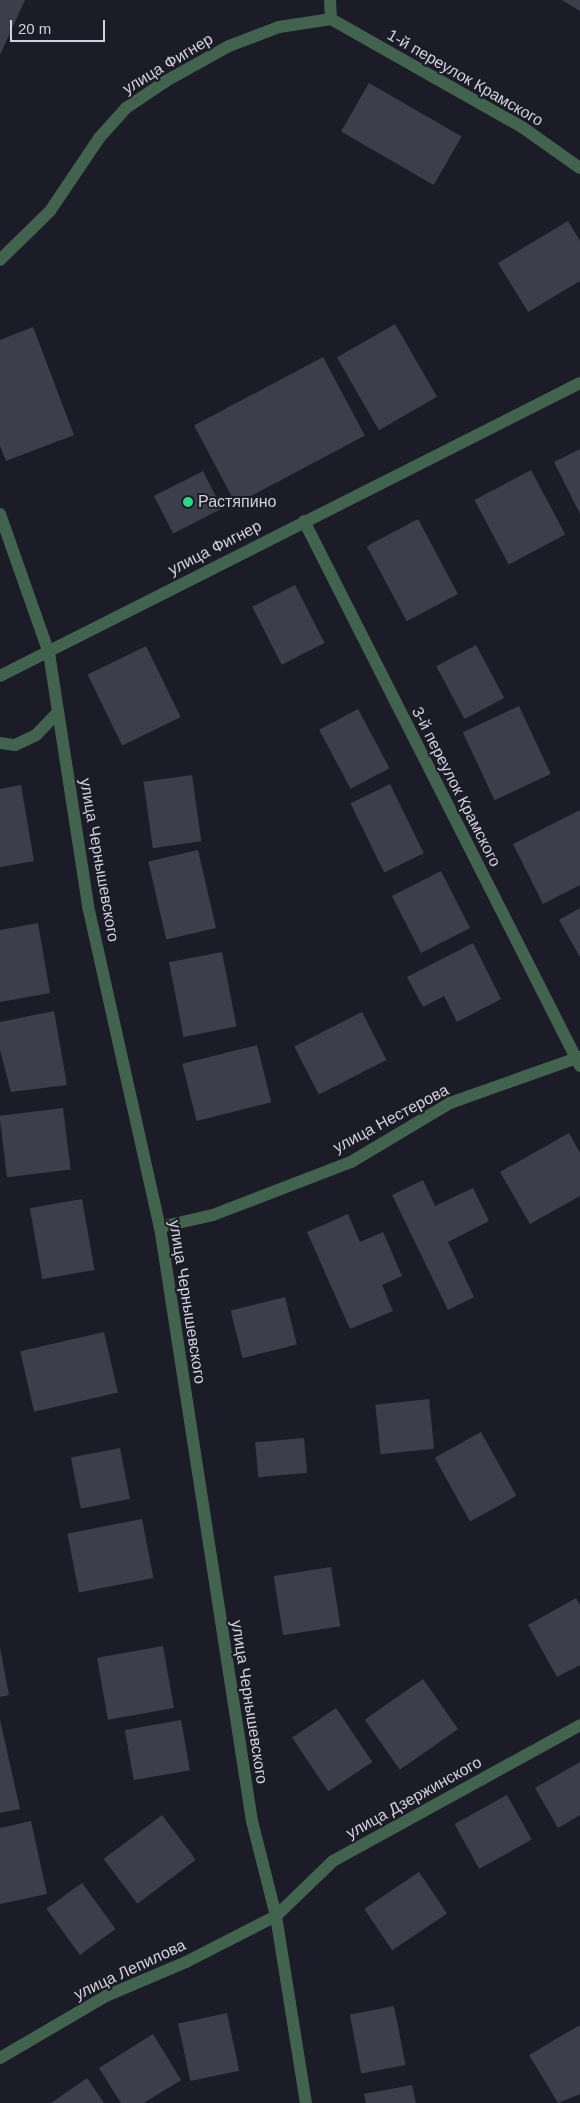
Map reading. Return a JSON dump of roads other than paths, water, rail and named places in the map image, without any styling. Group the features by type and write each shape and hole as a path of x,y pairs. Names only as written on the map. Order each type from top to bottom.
{"street":[{"path":"330,0 332,19"},
{"name":"1-й переулок Крамского","path":"332,19 522,128 580,168"},
{"name":"улица Фигнер","path":"0,260 50,211 100,137 126,108 229,46 279,27 332,19"},
{"name":"улица Фигнер","path":"0,676 580,383"},
{"name":"улица Чернышевского","path":"0,514 49,652 88,906 160,1227 252,1821 276,1916 306,2103"},
{"name":"3-й переулок Крамского","path":"304,521 579,1061"},
{"path":"0,743 15,745 36,735 58,712"},
{"name":"улица Нестерова","path":"160,1227 213,1215 351,1162 450,1103 579,1061"},
{"name":"улица Дзержинского","path":"276,1916 333,1861 580,1725"},
{"name":"улица Лепилова","path":"0,2058 106,1996 186,1962 276,1916"}],"place":[{"name":"Растяпино","path":"188,502"}]}
